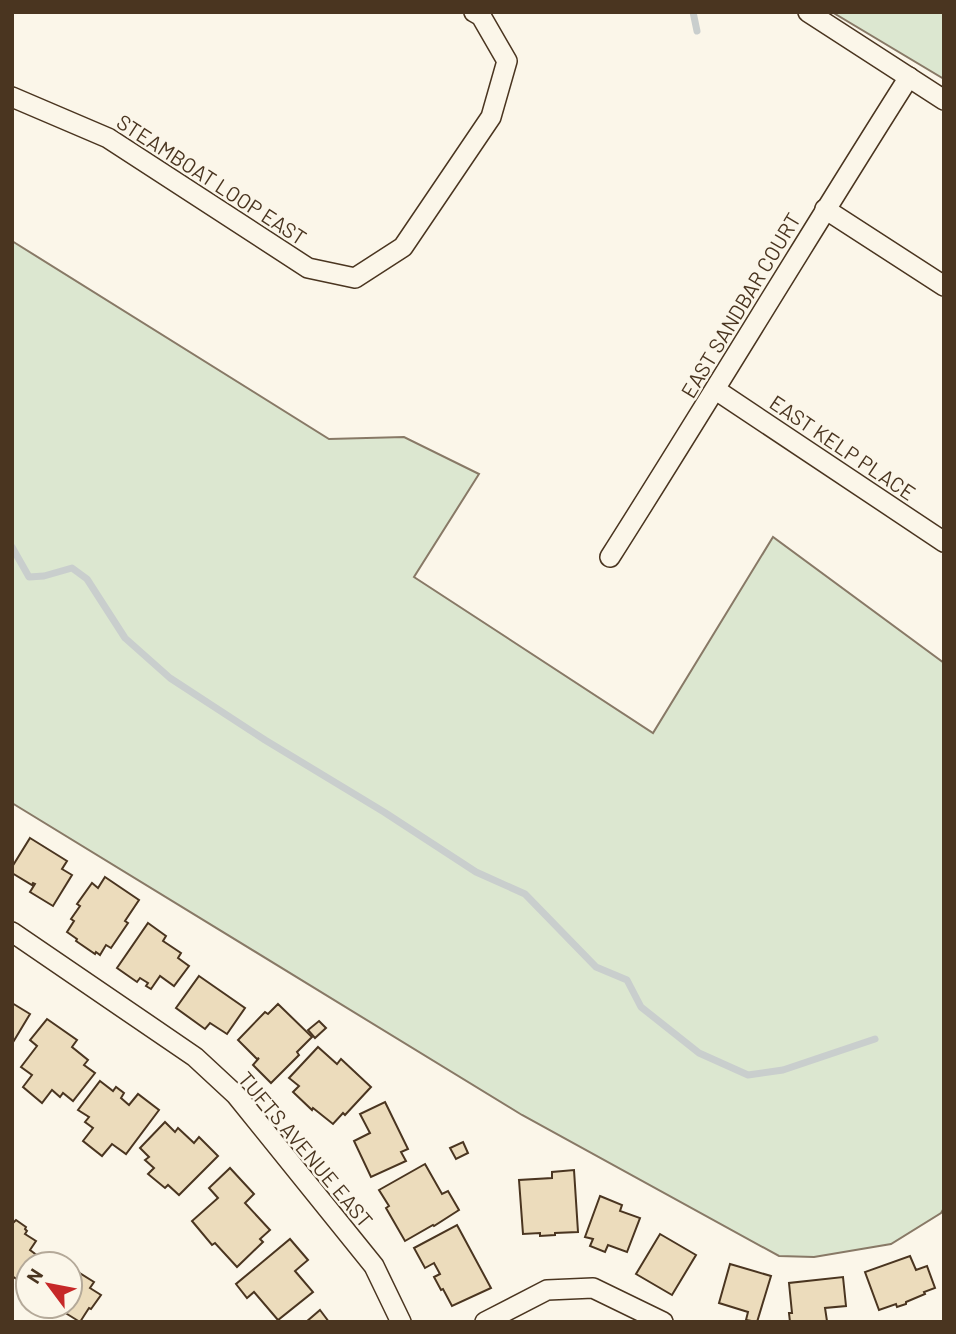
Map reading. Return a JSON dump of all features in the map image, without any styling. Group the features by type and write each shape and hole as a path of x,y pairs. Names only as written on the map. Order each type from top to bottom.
{"street":[{"name":"STEAMBOAT LOOP EAST","path":"12,97 108,138 308,268 355,278 403,247 491,117 507,61 481,16 474,12"},
{"path":"813,15 944,100"},
{"name":"EAST SANDBAR COURT","path":"610,557 909,77"},
{"path":"825,209 944,286"},
{"name":"EAST KELP PLACE","path":"716,390 944,542"},
{"name":"TUFTS AVENUE EAST","path":"12,932 195,1057 236,1095 374,1266 401,1322"},
{"path":"485,1322 547,1290 593,1288 663,1322"}],"green space":[{"path":"832,12 944,12 944,79"},
{"path":"12,241 329,439 404,437 479,474 414,577 653,733 773,537 944,663 944,1208 941,1213 891,1244 814,1257 779,1256 522,1115 12,803"}],"building":[{"path":"30,838 67,861 62,869 72,875 53,906 30,892 35,884 32,885 12,873 12,867"},
{"path":"105,877 139,900 111,948 106,945 100,955 76,941 77,939 67,932 74,921 71,919 80,906 77,904 92,883 98,888"},
{"path":"148,923 166,936 163,941 181,953 178,958 189,966 174,986 160,976 151,989 146,986 148,983 140,978 137,982 117,968"},
{"path":"199,976 245,1008 227,1034 210,1023 205,1029 176,1008"},
{"path":"12,1003 30,1014 12,1044"},
{"path":"278,1004 312,1037 297,1052 299,1055 271,1083 253,1065 259,1058 238,1040 265,1012 268,1014"},
{"path":"47,1019 77,1040 72,1047 88,1060 84,1065 95,1073 73,1101 63,1093 60,1097 52,1090 42,1103 23,1087 32,1075 21,1067 37,1046 30,1040"},
{"path":"319,1021 326,1028 315,1038 308,1030"},
{"path":"318,1047 337,1064 341,1059 371,1087 333,1124 313,1108 312,1110 293,1092 299,1086 289,1078"},
{"path":"100,1081 113,1091 116,1087 124,1093 121,1098 129,1105 138,1094 159,1110 126,1154 112,1144 102,1156 83,1141 93,1128 85,1122 89,1117 78,1110"},
{"path":"385,1102 408,1149 401,1152 406,1161 371,1177 354,1141 370,1133 360,1114"},
{"path":"165,1122 175,1132 178,1128 194,1143 199,1137 218,1156 179,1195 168,1185 165,1188 148,1174 154,1168 145,1160 149,1157 140,1148"},
{"path":"463,1142 468,1153 456,1159 450,1148"},
{"path":"425,1164 442,1194 448,1191 459,1210 405,1241 379,1190"},
{"path":"230,1168 254,1194 245,1203 270,1230 260,1239 263,1242 237,1267 215,1243 212,1245 192,1221 218,1198 209,1188"},
{"path":"574,1170 578,1232 540,1236 540,1233 523,1234 519,1180 552,1178 552,1172"},
{"path":"600,1196 622,1205 620,1211 640,1218 627,1252 608,1245 605,1252 590,1246 593,1239 585,1237"},
{"path":"16,1220 26,1227 25,1234 36,1241 30,1250 14,1250 14,1277 12,1276 12,1224"},
{"path":"457,1225 491,1288 452,1306 434,1277 440,1274 434,1263 425,1268 414,1248"},
{"path":"660,1234 696,1255 672,1295 636,1274"},
{"path":"290,1239 308,1260 295,1271 313,1292 278,1320 254,1292 247,1298 236,1284"},
{"path":"910,1256 916,1270 927,1266 935,1288 906,1304 897,1307 896,1304 879,1310 865,1272"},
{"path":"730,1264 771,1276 757,1322 746,1320 748,1312 719,1303"},
{"path":"84,1276 94,1282 90,1288 101,1295 91,1309 89,1308 84,1316"},
{"path":"843,1277 846,1306 825,1308 827,1321 790,1322 789,1313 792,1313 789,1283"},
{"path":"320,1310 329,1322 306,1322"}],"waterway":[{"path":"693,12 697,31"},
{"path":"12,547 29,577 72,568 87,579 125,638 170,678 476,872 525,894 596,967 627,980 641,1007 699,1053 748,1075 783,1070 875,1039"}]}
